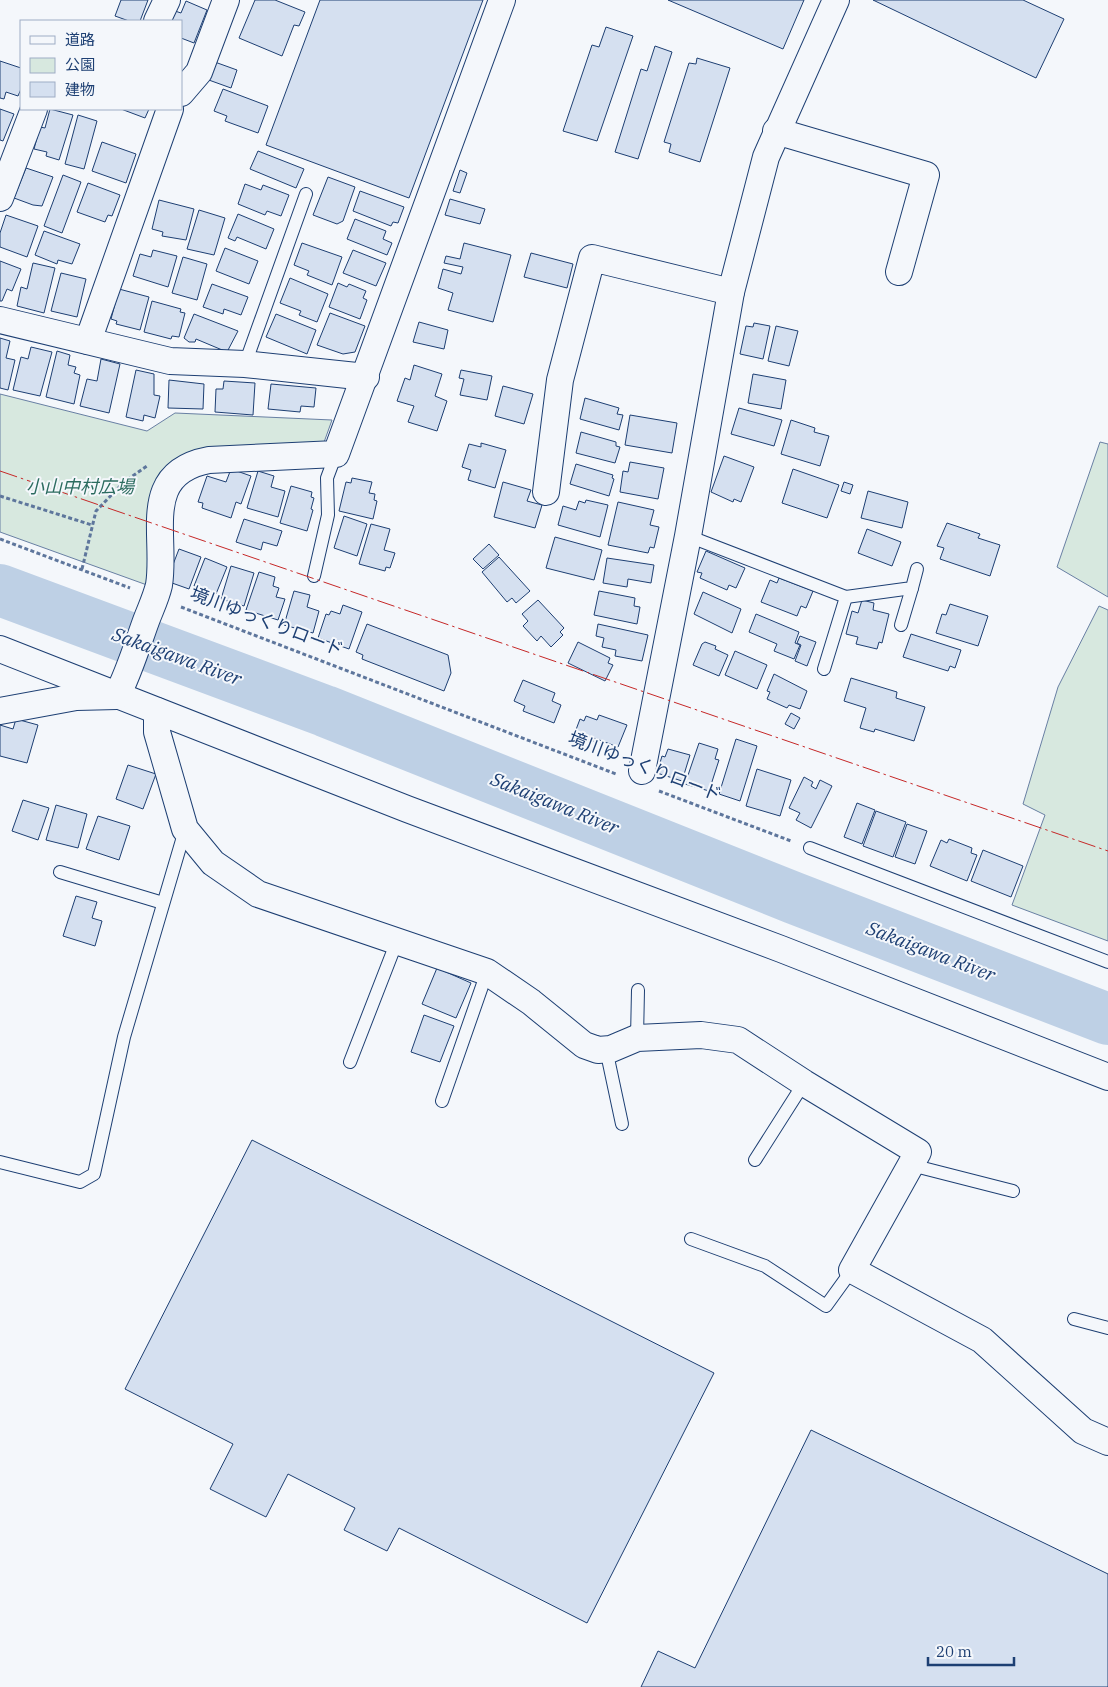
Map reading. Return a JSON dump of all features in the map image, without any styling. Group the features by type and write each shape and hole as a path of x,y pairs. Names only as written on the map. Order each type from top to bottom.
{"street":[{"path":"157,20 166,0"},
{"path":"182,92 199,72 226,0"},
{"path":"120,690 142,598 159,585 161,498 175,476 197,462 210,460 336,454 366,377 502,0"},
{"path":"640,779 688,536 731,292 766,157 836,0"},
{"path":"0,198 34,110"},
{"path":"88,340 170,110"},
{"path":"776,131 926,175 899,272"},
{"path":"546,492 560,380 592,258 731,292"},
{"path":"0,320 170,360 245,364 366,377"},
{"path":"0,649 120,690 157,711 406,809 781,948 1108,1077"},
{"path":"0,711 120,690"},
{"path":"157,711 157,732 186,829 214,863 258,894 487,972 531,1002 584,1045 598,1050 637,1038 701,1035 738,1040 804,1084 918,1152 852,1270 982,1340 1083,1431 1108,1442"}],"lane":[{"path":"245,364 306,194"},
{"path":"314,576 328,515 328,478 336,454"},
{"path":"688,536 846,597 912,588"},
{"path":"901,625 917,569"},
{"path":"824,670 846,597"},
{"path":"0,1162 80,1182 94,1174 124,1037 186,829"},
{"path":"810,848 1108,962"},
{"path":"60,872 163,903"},
{"path":"350,1062 397,941"},
{"path":"442,1101 487,972"},
{"path":"637,1038 638,990"},
{"path":"606,1049 622,1124"},
{"path":"755,1160 804,1084"},
{"path":"911,1165 1013,1191"},
{"path":"691,1238 765,1266 826,1306 852,1270"},
{"path":"1074,1319 1108,1328"}],"path":[{"path":"0,496 92,525"},
{"path":"0,539 142,598"},
{"name":"境川ゆっくりロード","path":"178,606 640,779 810,848"}],"green space":[{"name":"小山中村広場","path":"0,394 147,431 175,413 332,420 323,445 201,449 180,457 167,466 157,478 152,492 150,514 151,573 147,585 0,532"},
{"path":"1100,442 1108,444 1108,597 1057,567"},
{"path":"1099,606 1108,610 1108,941 1012,905 1045,815 1023,804 1058,687"}],"building":[{"path":"121,0 148,0 140,20 126,20 115,16"},
{"path":"255,0 275,0 305,12 299,26 294,25 282,56 239,38"},
{"path":"320,0 483,0 409,198 266,145"},
{"path":"668,0 804,0 783,49"},
{"path":"873,0 1023,0 1064,19 1036,78"},
{"path":"186,1 207,10 194,43 182,38 182,20 170,20 175,11 181,13"},
{"path":"606,27 633,36 597,141 563,131 592,45 599,47"},
{"path":"655,46 672,52 638,159 615,152 641,69 647,71"},
{"path":"697,58 730,68 700,162 669,152 671,144 664,142 689,63 696,64"},
{"path":"0,61 20,68 20,91 18,96 6,92 4,99 0,98"},
{"path":"212,61 237,70 231,88 206,79"},
{"path":"223,89 268,106 258,133 225,121 227,116 214,111"},
{"path":"0,109 14,114 3,141 0,140"},
{"path":"50,110 73,115 59,160 46,156 47,152 34,149 40,127 45,128"},
{"path":"124,110 149,110 145,118"},
{"path":"78,115 97,121 84,169 65,164"},
{"path":"102,142 136,154 126,183 92,171"},
{"path":"258,151 304,169 296,188 250,169"},
{"path":"26,168 53,177 42,206 33,205 14,198"},
{"path":"460,170 467,173 460,193 453,191"},
{"path":"63,175 81,182 62,233 44,226"},
{"path":"328,177 355,187 343,221 337,224 313,215"},
{"path":"88,183 120,195 112,216 108,215 105,222 77,212"},
{"path":"245,184 261,190 263,185 289,195 281,216 267,211 265,215 238,204"},
{"path":"360,191 404,207 398,223 393,222 391,226 353,211"},
{"path":"450,199 485,209 480,224 445,215"},
{"path":"159,200 194,209 186,240 162,236 163,232 152,229"},
{"path":"199,210 225,218 214,255 187,249"},
{"path":"238,214 274,229 266,249 237,237 235,241 228,238"},
{"path":"6,215 38,226 27,257 0,247 0,233"},
{"path":"355,219 386,231 383,239 392,243 387,255 347,239"},
{"path":"44,231 80,244 72,264 58,260 57,264 35,255"},
{"path":"302,243 342,257 332,285 307,275 309,271 294,265"},
{"path":"464,243 511,255 493,322 448,310 453,293 438,288 443,269 461,274 463,267 444,263 446,256 460,259"},
{"path":"225,248 258,261 249,284 216,271"},
{"path":"153,250 177,256 168,287 133,276 140,254 151,257"},
{"path":"353,250 386,263 376,286 343,273"},
{"path":"531,253 573,264 567,288 524,277"},
{"path":"183,257 207,264 197,300 172,293"},
{"path":"0,261 21,269 12,291 7,289 2,301 0,301"},
{"path":"33,263 55,268 44,313 17,306 21,287 27,289"},
{"path":"61,273 86,279 77,317 51,311"},
{"path":"290,278 328,294 317,322 299,315 301,311 280,303"},
{"path":"338,283 347,287 349,284 366,291 363,298 367,300 360,319 329,307"},
{"path":"212,284 248,297 241,315 224,309 223,314 203,307"},
{"path":"119,289 149,297 140,330 116,324 117,321 111,319"},
{"path":"152,301 181,309 180,312 185,313 179,337 172,336 171,339 144,332"},
{"path":"330,313 365,326 355,352 343,354 317,345"},
{"path":"194,314 238,331 227,352 196,339 195,342 189,342 184,338"},
{"path":"276,314 316,330 307,354 266,337"},
{"path":"419,322 448,330 444,349 413,342"},
{"path":"754,323 770,326 763,359 740,354 746,326 753,327"},
{"path":"776,326 798,331 789,366 768,361"},
{"path":"0,338 10,341 6,358 15,360 8,390 0,388"},
{"path":"31,347 52,352 40,396 13,390 21,357 28,359"},
{"path":"57,351 70,355 68,365 76,367 74,373 80,375 74,404 46,397"},
{"path":"101,359 120,364 109,413 80,406 87,379 97,381"},
{"path":"414,365 442,374 435,396 447,401 437,431 408,422 414,406 397,401 405,378 410,380"},
{"path":"136,370 154,374 154,395 160,396 155,418 144,415 143,421 126,417"},
{"path":"461,370 492,376 487,400 460,395 464,379 459,378"},
{"path":"753,374 786,380 781,409 748,403"},
{"path":"169,380 204,384 203,409 168,408"},
{"path":"224,381 255,383 253,415 215,412 216,389 223,389"},
{"path":"271,384 316,388 314,407 301,406 300,412 268,409"},
{"path":"503,386 533,394 524,424 495,416"},
{"path":"585,398 619,408 617,414 623,415 619,430 580,419"},
{"path":"739,408 782,420 774,446 731,434"},
{"path":"630,415 677,423 672,453 625,445"},
{"path":"791,420 815,428 814,432 829,436 820,466 781,454"},
{"path":"581,432 616,442 616,446 620,447 615,463 576,453"},
{"path":"481,443 506,450 495,488 468,480 471,470 462,467 469,444 481,447"},
{"path":"724,456 754,467 741,502 734,499 733,502 711,492"},
{"path":"630,462 664,468 658,499 620,492 623,471 628,472"},
{"path":"576,464 613,475 612,478 614,479 609,496 570,484"},
{"path":"231,469 251,476 241,504 236,502 231,518 202,508 203,503 198,502 207,476 226,482"},
{"path":"793,469 839,485 827,518 782,503"},
{"path":"258,471 274,476 271,487 285,491 278,517 247,508"},
{"path":"352,478 372,482 369,493 375,494 374,500 377,501 373,519 339,511 346,482 351,483"},
{"path":"503,482 531,490 527,501 542,505 535,528 494,517"},
{"path":"844,482 853,485 850,494 841,491"},
{"path":"291,486 312,492 311,497 314,498 311,509 313,510 307,531 280,523"},
{"path":"868,491 908,502 902,528 861,518"},
{"path":"586,500 608,505 600,537 558,525 563,506 576,510 579,501 585,503"},
{"path":"618,502 654,510 650,525 659,527 654,548 650,547 648,553 608,545"},
{"path":"344,516 367,524 357,556 334,548"},
{"path":"244,519 282,531 277,546 263,542 261,550 236,542"},
{"path":"947,523 980,534 978,538 1000,545 990,576 940,559 944,548 937,546"},
{"path":"371,524 390,529 384,550 395,553 390,568 386,567 385,571 359,564"},
{"path":"867,529 901,542 892,566 858,553"},
{"path":"555,537 602,550 594,580 546,568"},
{"path":"489,544 499,555 483,569 473,559"},
{"path":"179,549 201,557 189,589 172,583 169,575"},
{"path":"706,551 745,568 736,588 729,585 727,590 700,578 702,573 697,572"},
{"path":"499,557 530,591 516,603 512,598 507,602 482,572"},
{"path":"205,558 227,567 216,594 213,593 212,597 195,590 196,586 194,586"},
{"path":"607,558 654,565 651,583 628,579 627,587 603,583"},
{"path":"231,566 254,573 244,606 221,599"},
{"path":"259,572 275,577 273,586 279,588 276,597 285,599 278,620 246,610"},
{"path":"779,578 813,591 806,608 801,606 797,616 761,602 770,580 777,583"},
{"path":"294,591 310,595 307,607 319,611 313,633 284,625"},
{"path":"599,591 635,598 634,606 640,607 637,624 594,615"},
{"path":"703,592 741,609 732,633 694,614"},
{"path":"538,600 564,628 560,632 563,635 551,647 541,636 537,641 523,626 528,621 522,614"},
{"path":"862,600 874,603 873,610 889,614 882,643 879,642 877,649 856,644 858,637 846,634 852,611 858,613"},
{"path":"950,604 988,616 978,646 936,633 942,614 946,615"},
{"path":"343,605 362,612 349,649 318,638 326,614 329,615 331,611 340,614"},
{"path":"756,614 799,632 795,643 800,645 794,659 774,651 777,644 749,632"},
{"path":"367,624 448,655 451,673 444,691 362,659 363,655 356,652"},
{"path":"598,624 648,635 642,661 615,656 616,650 602,647 604,638 596,636"},
{"path":"911,634 961,650 955,668 950,666 948,671 903,657"},
{"path":"800,636 816,642 807,666 795,661 801,645 797,643"},
{"path":"578,642 610,658 608,663 613,665 605,681 568,663"},
{"path":"705,642 716,646 715,649 728,655 719,676 693,665 702,644"},
{"path":"735,651 767,665 757,689 725,675"},
{"path":"774,674 807,691 800,709 789,705 787,708 767,699 770,692 767,691"},
{"path":"851,678 897,692 896,698 925,707 914,741 875,729 874,732 860,728 866,708 844,701"},
{"path":"523,680 555,693 552,701 561,705 554,723 523,711 525,706 514,701"},
{"path":"791,713 800,718 794,729 785,724"},
{"path":"599,715 627,725 618,747 594,738 593,742 574,735 580,719 584,721 586,716 597,720"},
{"path":"16,719 38,725 27,763 0,756 0,725 13,729"},
{"path":"736,739 757,746 740,801 719,794"},
{"path":"699,743 718,749 715,759 719,760 709,791 685,784"},
{"path":"668,749 690,755 682,781 657,773 662,756 665,757"},
{"path":"128,765 156,774 143,809 116,799"},
{"path":"757,769 791,780 780,816 746,806"},
{"path":"804,777 813,782 811,786 816,789 820,780 832,786 811,828 796,820 800,813 789,808"},
{"path":"23,800 49,808 38,840 12,831"},
{"path":"857,803 875,810 862,844 844,837"},
{"path":"56,805 87,814 78,848 46,840"},
{"path":"876,811 906,822 893,857 863,846"},
{"path":"98,816 130,826 119,860 86,849"},
{"path":"907,824 927,831 915,864 895,857"},
{"path":"949,839 972,848 971,853 977,855 967,881 930,866 941,840 947,843"},
{"path":"983,850 1023,866 1011,897 971,881"},
{"path":"76,896 97,902 92,918 102,921 95,946 63,936"},
{"path":"437,968 471,983 456,1018 422,1004"},
{"path":"424,1015 454,1026 440,1062 411,1052"},
{"path":"252,1140 714,1373 587,1623 399,1528 387,1551 344,1530 355,1508 288,1474 266,1517 210,1489 233,1444 125,1389"},
{"path":"811,1430 1108,1574 1108,1687 641,1687 658,1651 695,1668"}],"waterway":[{"name":"Sakaigawa River","path":"0,590 325,711 794,898 1108,1019"}],"power":[{"path":"0,471 1108,851"}]}
